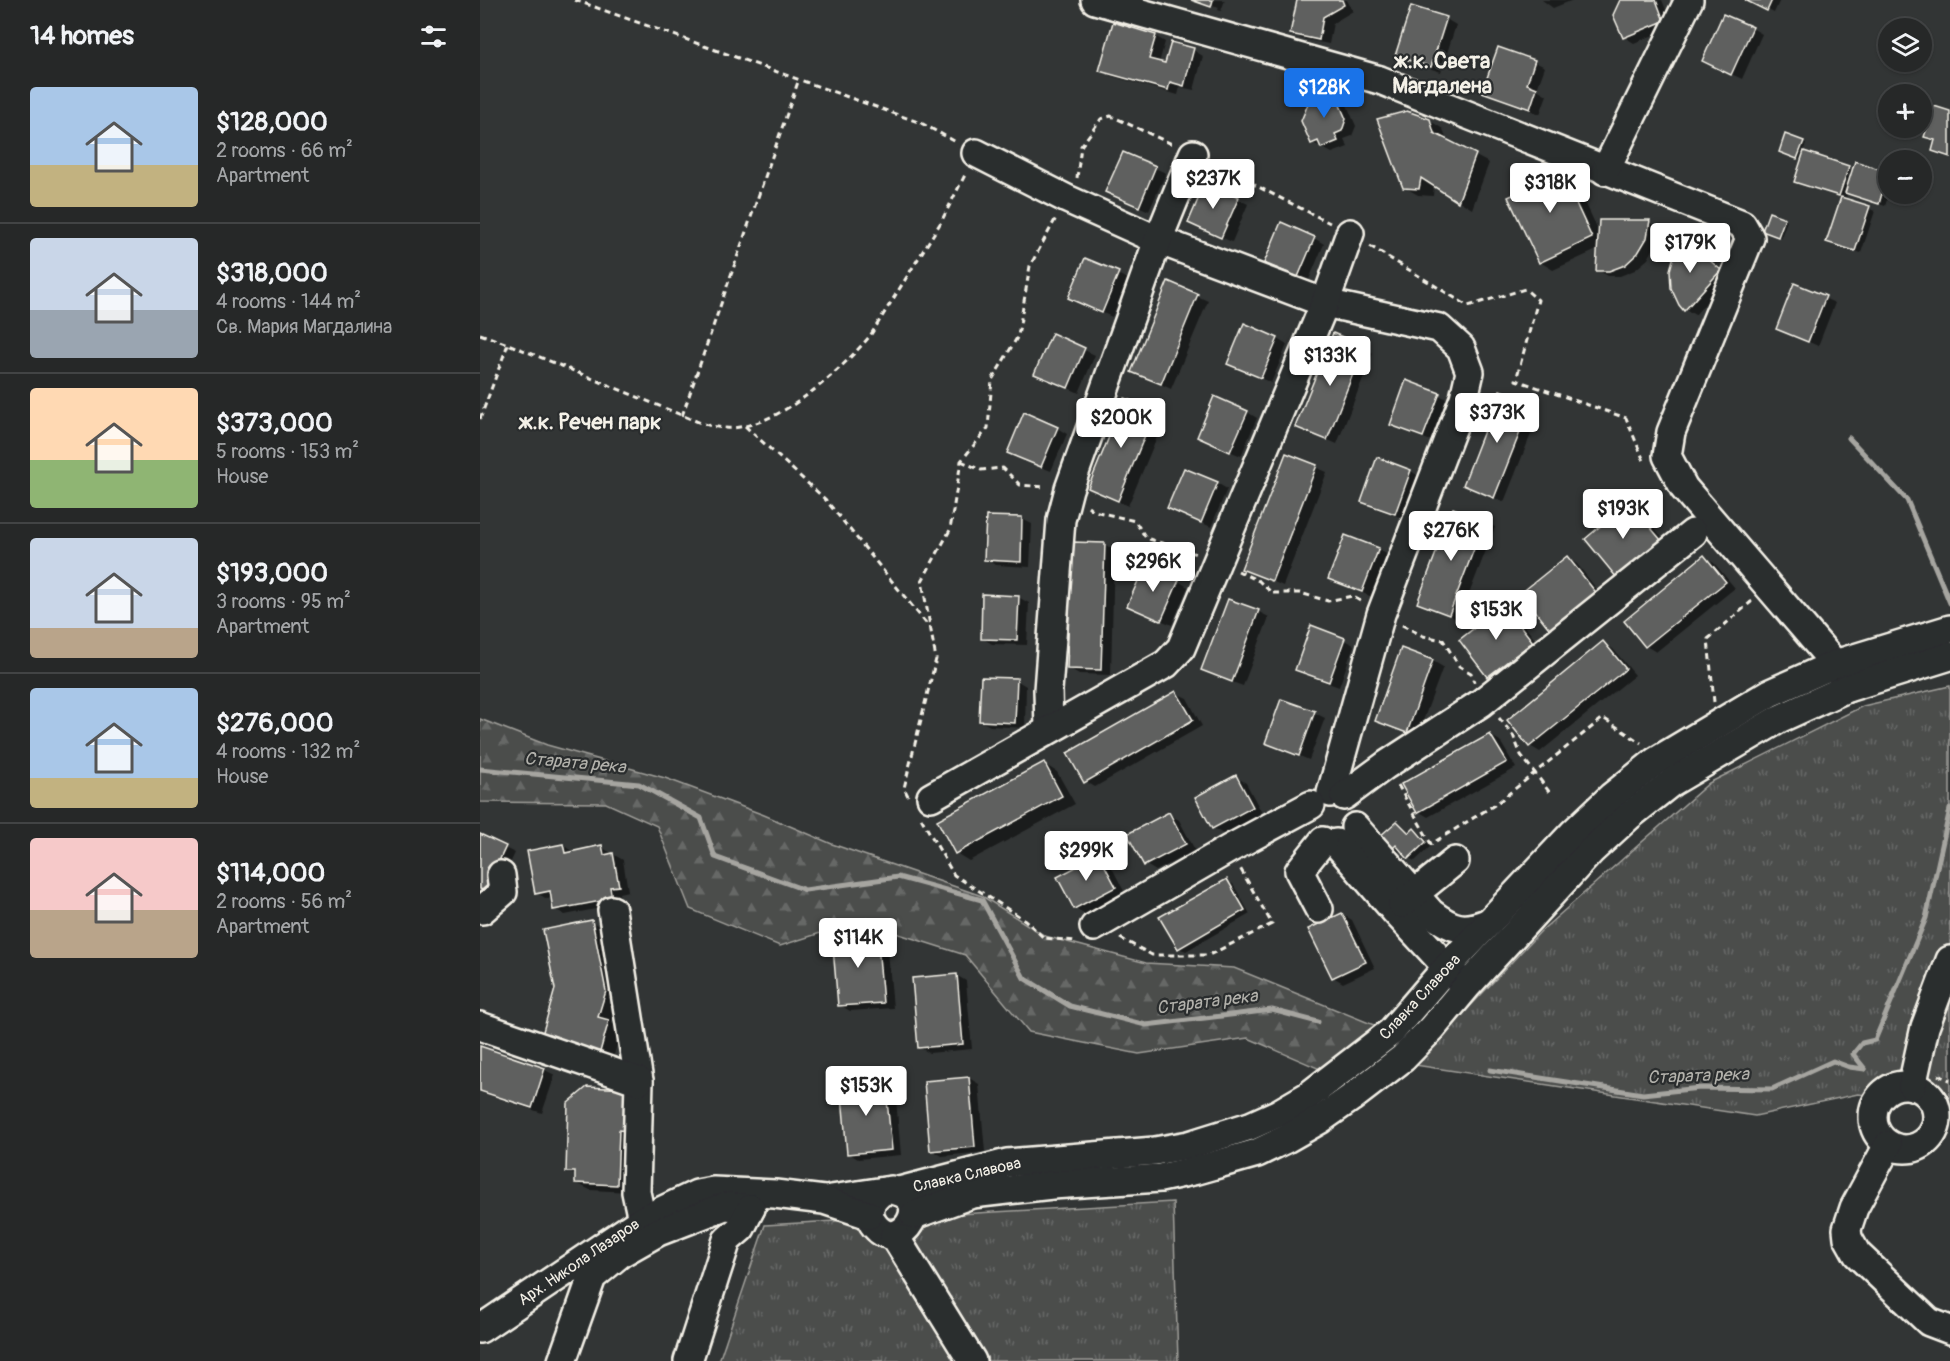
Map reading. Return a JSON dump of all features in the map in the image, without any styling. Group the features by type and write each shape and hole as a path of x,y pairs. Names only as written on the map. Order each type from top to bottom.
{"street":[{"path":"1095,0 1380,80 1742,224 1750,238 1671,432 1667,456 1684,488 1841,676"},
{"path":"1605,171 1689,0"},
{"path":"976,153 1067,199 1158,240 1324,303 1438,328 1461,348 1470,372 1464,398 1381,614 1330,819"},
{"path":"1049,729 1048,690 1061,520 1068,489 1158,240 1193,154"},
{"path":"920,804 1166,663 1181,648 1324,303 1350,234"},
{"path":"1319,909 1299,871 1330,819 1386,765 1481,703 1694,533"},
{"name":"Славка Славова","path":"914,1215 972,1194 1052,1185 1160,1178 1197,1170 1257,1152 1321,1119 1403,1058 1591,851 1628,817 1672,782 1779,719 1841,676 1950,629"},
{"name":"Славка Славова","path":"891,1191 1007,1163 1155,1151 1189,1145 1250,1126 1279,1113 1308,1096 1391,1032 1446,968 1574,832 1611,797 1656,761 1770,693 1841,676 1950,656"},
{"path":"1097,935 1229,849 1262,831 1330,819"},
{"path":"1330,819 1405,902 1446,968 1467,986"},
{"path":"1405,902 1455,861"},
{"path":"480,911 503,892 501,875"},
{"path":"1405,902 1458,928 1473,929 1489,922"},
{"path":"612,910 639,1081 636,1192 642,1220"},
{"path":"1912,1086 1925,1028 1950,960"},
{"path":"480,1026 639,1081"},
{"path":"1902,1085 1912,1086 1929,1096 1943,1126 1917,1147 1898,1149 1888,1145 1875,1130 1874,1110 1877,1101 1884,1093 1902,1085"},
{"path":"1888,1145 1854,1208 1847,1228 1848,1238 1857,1254 1929,1322 1950,1330"},
{"path":"891,1191 910,1200 914,1215 907,1228 894,1234 881,1232 875,1227 869,1215 872,1200 891,1191"},
{"name":"Арх. Никола Лазаров","path":"824,1200 891,1191"},
{"name":"Арх. Никола Лазаров","path":"480,1329 642,1220 683,1212 697,1194 705,1192 741,1200 775,1194 824,1200 869,1215"},
{"path":"688,1361 727,1240 741,1228 741,1200"},
{"path":"562,1361 592,1276 621,1253 658,1232 683,1212"},
{"path":"894,1234 972,1361"}],"path":[{"path":"480,334 682,416 718,428 745,426 770,417 795,403 856,352 870,336 952,202 976,153 921,123 575,0"},
{"path":"682,416 799,79"},
{"path":"1229,849 1272,924 1209,955 1152,955 1097,935 1044,938 1025,920 954,874 920,804 904,788 936,659 922,581 950,530 961,461 988,428 992,380 1018,336 1030,266 1076,182 1081,146 1101,119 1111,116 1193,154 1350,234 1468,306 1526,289 1538,300 1516,380 1626,418 1644,460"},
{"path":"480,419 508,344"},
{"path":"745,426 825,499 931,630"},
{"path":"1714,702 1708,639 1751,602 1744,593"},
{"path":"1481,703 1500,718 1513,735 1521,755 1551,794"},
{"path":"1386,765 1431,844 1496,804 1604,718 1645,746"}],"green space":[{"path":"1950,686 1950,1104 1858,1094 1755,1116 1415,1065 1541,931 1709,783 1863,706"},
{"path":"480,719 547,745 665,778 764,815 832,844 982,896 1045,936 1146,963 1234,968 1391,1032 1336,1076 1248,1038 1139,1054 1029,1032 965,955 858,921 780,946 690,909 657,826 606,803 480,802"},
{"path":"1173,1202 1178,1361 719,1361 765,1225"}],"building":[{"path":"1191,0 1213,0 1211,7"},
{"path":"1297,0 1342,0 1344,5 1323,17 1319,40 1290,34"},
{"path":"1620,0 1656,0 1664,21 1623,38 1613,15"},
{"path":"1745,0 1772,0 1767,11"},
{"path":"1411,6 1447,17 1431,67 1395,56"},
{"path":"1723,14 1753,27 1731,75 1702,61"},
{"path":"1113,22 1156,35 1149,59 1165,63 1171,42 1194,48 1184,86 1170,82 1168,90 1099,71"},
{"path":"1498,47 1535,60 1527,84 1537,88 1530,109 1482,92"},
{"path":"1333,89 1346,119 1342,131 1335,134 1338,141 1321,148 1318,141 1311,144 1301,121 1310,99"},
{"path":"1934,106 1950,111 1950,157 1932,151 1935,140 1928,138 1932,138"},
{"path":"1407,111 1430,119 1434,133 1476,154 1458,202 1421,178 1419,189 1403,188 1377,119"},
{"path":"1785,134 1804,141 1797,159 1779,152"},
{"path":"1804,151 1849,166 1839,196 1794,182"},
{"path":"1123,152 1156,166 1139,207 1105,192"},
{"path":"1855,161 1878,169 1878,204 1845,193"},
{"path":"1557,162 1592,238 1539,263 1508,197 1534,185 1529,176"},
{"path":"1205,183 1239,197 1221,238 1188,223"},
{"path":"1841,197 1870,206 1855,251 1826,242"},
{"path":"1769,212 1785,218 1778,237 1762,231"},
{"path":"1599,220 1650,220 1647,238 1638,253 1625,265 1609,271 1596,271"},
{"path":"1281,222 1315,237 1298,277 1264,263"},
{"path":"1685,239 1721,270 1684,311 1671,288 1670,270 1675,252"},
{"path":"1085,258 1119,272 1102,313 1068,298"},
{"path":"1168,281 1198,294 1161,384 1131,372"},
{"path":"1794,283 1826,296 1808,342 1776,329"},
{"path":"1244,323 1278,338 1261,378 1227,364"},
{"path":"1052,333 1085,348 1068,388 1034,374"},
{"path":"1333,333 1364,346 1327,440 1295,427"},
{"path":"1406,380 1440,393 1423,437 1390,425"},
{"path":"1500,390 1532,402 1494,498 1463,485"},
{"path":"1214,396 1248,411 1230,452 1197,437"},
{"path":"1125,398 1155,411 1118,501 1088,488"},
{"path":"1024,412 1058,427 1041,467 1007,453"},
{"path":"1286,453 1317,465 1272,581 1241,569"},
{"path":"1377,457 1411,470 1395,514 1361,502"},
{"path":"1184,468 1218,482 1201,523 1167,508"},
{"path":"1629,502 1661,540 1617,578 1585,539"},
{"path":"1453,508 1485,520 1449,615 1417,603"},
{"path":"986,516 1022,517 1021,562 984,560"},
{"path":"1345,535 1379,548 1362,592 1328,579"},
{"path":"1071,542 1105,543 1101,670 1067,669"},
{"path":"1704,555 1726,582 1645,647 1624,621"},
{"path":"1567,556 1598,595 1552,632 1521,593"},
{"path":"1145,565 1179,580 1161,621 1127,606"},
{"path":"982,594 1019,596 1017,640 981,639"},
{"path":"1228,599 1259,610 1232,682 1201,670"},
{"path":"1504,605 1533,642 1487,677 1459,640"},
{"path":"1311,625 1345,638 1329,682 1295,670"},
{"path":"1603,641 1626,669 1529,747 1507,720"},
{"path":"1401,648 1433,660 1407,733 1375,721"},
{"path":"981,677 1017,678 1015,723 979,721"},
{"path":"1176,691 1193,720 1084,783 1067,753"},
{"path":"1281,699 1315,711 1299,756 1265,743"},
{"path":"1490,734 1507,762 1417,813 1401,784"},
{"path":"1044,762 1062,796 955,854 937,820"},
{"path":"1236,775 1253,807 1212,829 1195,797"},
{"path":"1169,812 1186,844 1144,866 1127,834"},
{"path":"1397,821 1409,833 1414,828 1426,842 1408,859 1396,845 1391,850 1379,837"},
{"path":"480,834 506,846 485,891 480,889"},
{"path":"563,844 565,853 602,845 604,855 613,853 619,886 610,887 612,899 553,910 550,891 535,894 527,851"},
{"path":"1099,855 1116,887 1074,909 1057,877"},
{"path":"1227,879 1245,910 1178,949 1159,917"},
{"path":"1342,913 1366,962 1332,978 1308,929"},
{"path":"592,920 606,991 598,1017 609,1020 600,1052 542,1035 555,989 543,930"},
{"path":"877,932 883,1003 838,1006 832,936"},
{"path":"957,974 963,1044 918,1048 912,978"},
{"path":"480,1046 545,1068 532,1108 480,1091"},
{"path":"969,1077 975,1147 930,1151 924,1081"},
{"path":"885,1080 892,1150 847,1154 841,1084"},
{"path":"587,1087 628,1089 627,1131 619,1130 617,1185 575,1183 575,1172 566,1172 568,1103"}],"waterway":[{"path":"1849,438 1907,500 1950,603"},
{"name":"Старата река","path":"480,769 639,784 701,818 715,857 805,890 898,877 982,900 1024,978 1070,1006 1146,1025 1272,1010 1318,1022"},
{"path":"1865,1069 1853,1054 1862,1043 1875,1040 1926,918 1950,809"},
{"name":"Старата река","path":"1490,1070 1643,1094 1700,1088 1772,1089 1833,1061 1849,1067 1865,1069"}],"district":[{"name":"ж.к. Света Магдалена","path":"1442,74"},
{"name":"ж.к. Речен парк","path":"590,422"}]}
